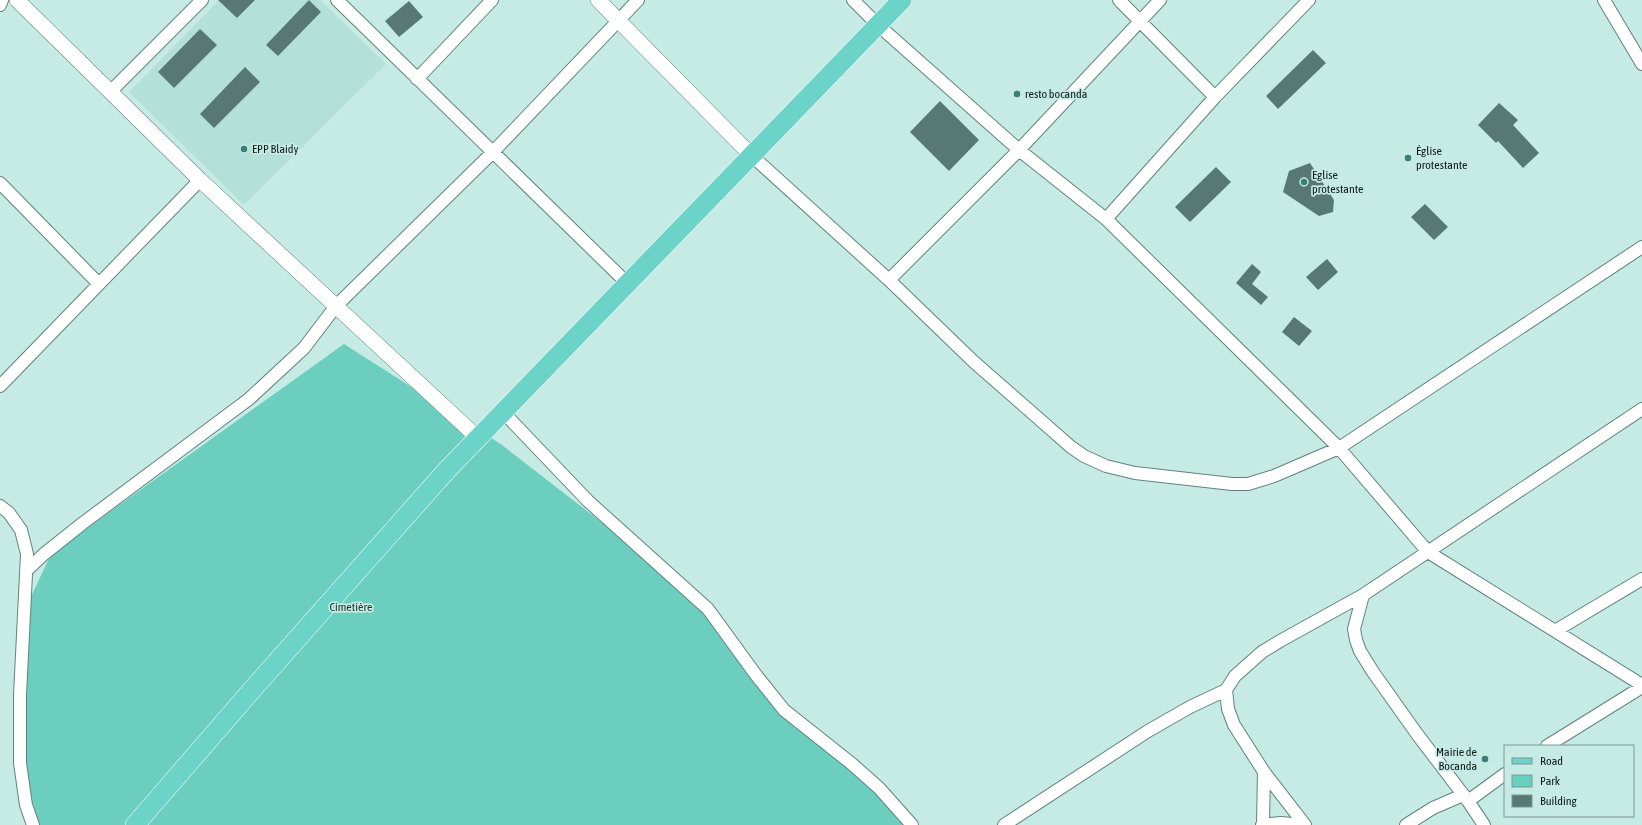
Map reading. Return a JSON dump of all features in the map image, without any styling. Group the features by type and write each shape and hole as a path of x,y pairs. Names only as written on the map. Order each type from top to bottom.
{"main road":[{"path":"135,825 440,477 902,0"}],"street":[{"path":"0,5 2,0"},
{"path":"17,0 200,180 478,438"},
{"path":"110,92 202,0"},
{"path":"337,0 628,284"},
{"path":"417,78 492,0"},
{"path":"598,0 751,155 889,280 974,362 1056,436 1084,456 1106,466 1135,473 1183,479 1248,484 1274,476 1339,448 1642,246"},
{"path":"26,571 44,554 83,523 249,399 304,348 336,306 492,152 638,0"},
{"path":"853,0 878,25 1019,150 1106,219 1339,448 1428,552 1642,686 1549,745"},
{"path":"1120,0 1215,97"},
{"path":"889,280 1019,150 1160,0"},
{"path":"1106,219 1215,97 1309,0"},
{"path":"1604,0 1642,64"},
{"path":"0,386 200,180"},
{"path":"0,183 99,284"},
{"path":"1004,825 1148,732 1190,707 1226,690 1235,676 1262,652 1363,595 1642,409"},
{"path":"502,412 588,501 708,609 756,675 784,710 852,764 879,788 912,825"},
{"path":"0,506 8,513 21,530 27,554 20,695 20,763 26,805 33,825"},
{"path":"1555,631 1642,579"},
{"path":"1363,595 1354,629 1360,651 1417,734 1484,825"},
{"path":"1226,690 1228,708 1234,725 1264,772 1305,825"},
{"path":"1264,772 1262,825 1281,823 1305,825"},
{"path":"1406,825 1433,808 1465,798 1504,775"}],"shaded area":[{"name":"EPP Blaidy","path":"219,0 320,0 386,64 244,205 129,92"}],"green space":[{"name":"Cimetière","path":"344,344 502,445 677,581 714,612 774,705 809,727 913,825 38,825 22,797 23,614 51,554"}],"building":[{"path":"218,0 255,0 237,18"},
{"path":"309,0 321,12 278,56 266,45"},
{"path":"409,1 423,17 399,37 385,21"},
{"path":"200,29 217,45 174,88 158,72"},
{"path":"1313,50 1326,63 1278,109 1266,96"},
{"path":"245,67 260,82 214,128 200,114"},
{"path":"940,101 979,140 949,171 910,132"},
{"path":"1499,103 1518,120 1513,125 1539,153 1523,168 1498,141 1496,143 1478,125"},
{"name":"Eglise protestante","path":"1310,163 1334,200 1333,212 1319,216 1283,192 1289,171"},
{"path":"1216,167 1231,182 1190,222 1175,207"},
{"path":"1425,204 1448,227 1434,240 1411,217"},
{"path":"1327,259 1338,272 1318,290 1306,277"},
{"path":"1252,264 1261,272 1252,284 1268,297 1261,305 1236,283"},
{"path":"1294,317 1312,331 1299,346 1282,332"}],"place":[{"name":"resto bocanda","path":"1017,94"},
{"name":"EPP Blaidy","path":"244,149"},
{"name":"Église protestante","path":"1408,158"},
{"name":"Eglise protestante","path":"1304,182"},
{"name":"Mairie de Bocanda","path":"1485,759"}]}
